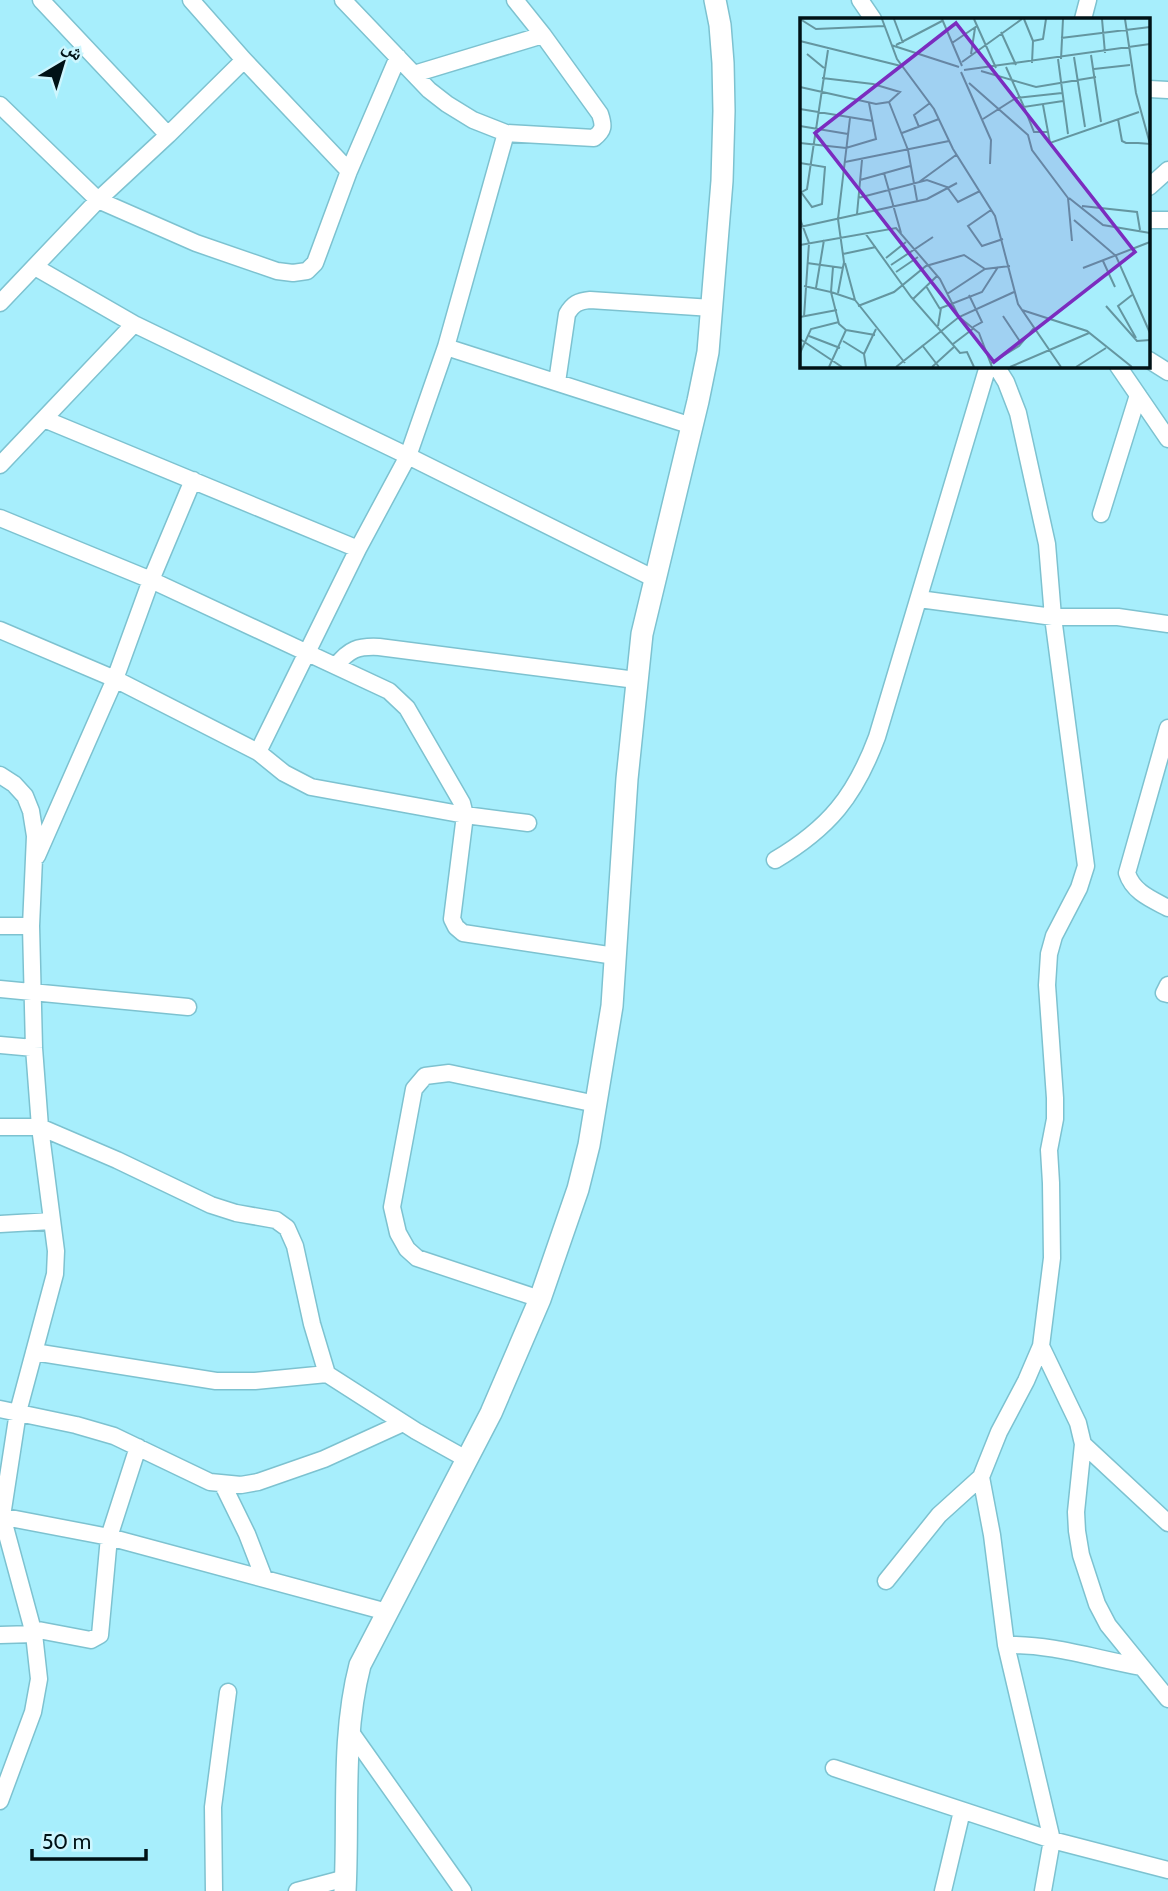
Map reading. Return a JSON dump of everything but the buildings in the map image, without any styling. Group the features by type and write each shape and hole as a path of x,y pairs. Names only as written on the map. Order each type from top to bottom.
{"street":[{"path":"41,0 168,135"},
{"path":"191,0 349,171"},
{"path":"343,0 414,74 447,104 473,120 506,133 594,138 602,132 604,125 600,114 514,0"},
{"path":"860,0 872,18"},
{"path":"1083,18 1088,0"},
{"path":"298,1891 346,1885 350,1731 360,1665 468,1460 540,1299 578,1189 589,1145 612,1006 636,680 642,634 708,352 722,181 721,38 714,1"},
{"path":"414,74 543,35"},
{"path":"0,105 98,200 196,243 277,271 293,273 307,271 315,263 349,171 398,57"},
{"path":"0,303 98,200 244,60"},
{"path":"1150,89 1168,90"},
{"path":"258,752 358,549 408,456 446,347 506,133"},
{"path":"1150,186 1168,170"},
{"path":"1150,220 1168,220"},
{"path":"35,267 134,324 655,579"},
{"path":"557,382 567,314 571,306 579,301 712,308"},
{"path":"0,465 134,324"},
{"path":"446,347 692,426"},
{"path":"1150,361 1168,373"},
{"path":"775,860 823,826 845,802 865,770 987,368"},
{"path":"886,1581 939,1515 981,1477 999,1432 1041,1346 1052,1258 1049,1150 1055,1119 1055,1098 1047,985 1049,954 1054,936 1080,888 1086,866 1053,617 1047,544 1021,426 1006,382 997,368"},
{"path":"1119,368 1168,439"},
{"path":"1101,514 1138,395"},
{"path":"44,419 358,549"},
{"path":"32,867 115,679 151,580 193,480"},
{"path":"0,518 151,580 399,698 453,784 465,815 452,919 456,927 463,933 615,956"},
{"path":"919,599 1053,617 1118,617 1168,624"},
{"path":"0,630 115,679 258,752 284,773 311,787 465,815 528,823"},
{"path":"336,666 345,654 355,648 379,647 636,680"},
{"path":"1168,728 1127,873 1137,891 1168,908"},
{"path":"0,775 20,790 31,811 35,836 32,867 34,1048 40,1127 56,1251 55,1275 18,1412 1,1516 34,1632 39,1679 33,1712 0,1801"},
{"path":"0,926 32,926"},
{"path":"1168,985 1164,993 1168,994"},
{"path":"0,989 188,1006"},
{"path":"0,1045 34,1048"},
{"path":"540,1299 417,1258 407,1249 398,1233 392,1207 414,1089 425,1076 449,1073 596,1104"},
{"path":"0,1127 40,1127 211,1205 236,1213 269,1217 287,1228 295,1245 312,1324 327,1374"},
{"path":"0,1224 52,1221"},
{"path":"1041,1346 1078,1423 1083,1444 1076,1512 1081,1555 1097,1604 1108,1625 1168,1699"},
{"path":"34,1352 216,1381 255,1381 327,1374 468,1460"},
{"path":"0,1409 114,1436 210,1482 223,1485 258,1482 324,1458 404,1423"},
{"path":"1083,1444 1168,1523"},
{"path":"0,1634 34,1632 97,1639 102,1630 109,1537 138,1447"},
{"path":"981,1477 992,1535 1006,1645 1052,1840 1043,1891"},
{"path":"223,1485 247,1534 264,1578"},
{"path":"1,1516 109,1537 387,1612"},
{"path":"1006,1645 1035,1644 1060,1648 1079,1655 1142,1667"},
{"path":"215,1891 213,1807 228,1692"},
{"path":"350,1731 463,1891"},
{"path":"834,1768 1052,1840 1168,1870"},
{"path":"943,1891 962,1811"}]}
